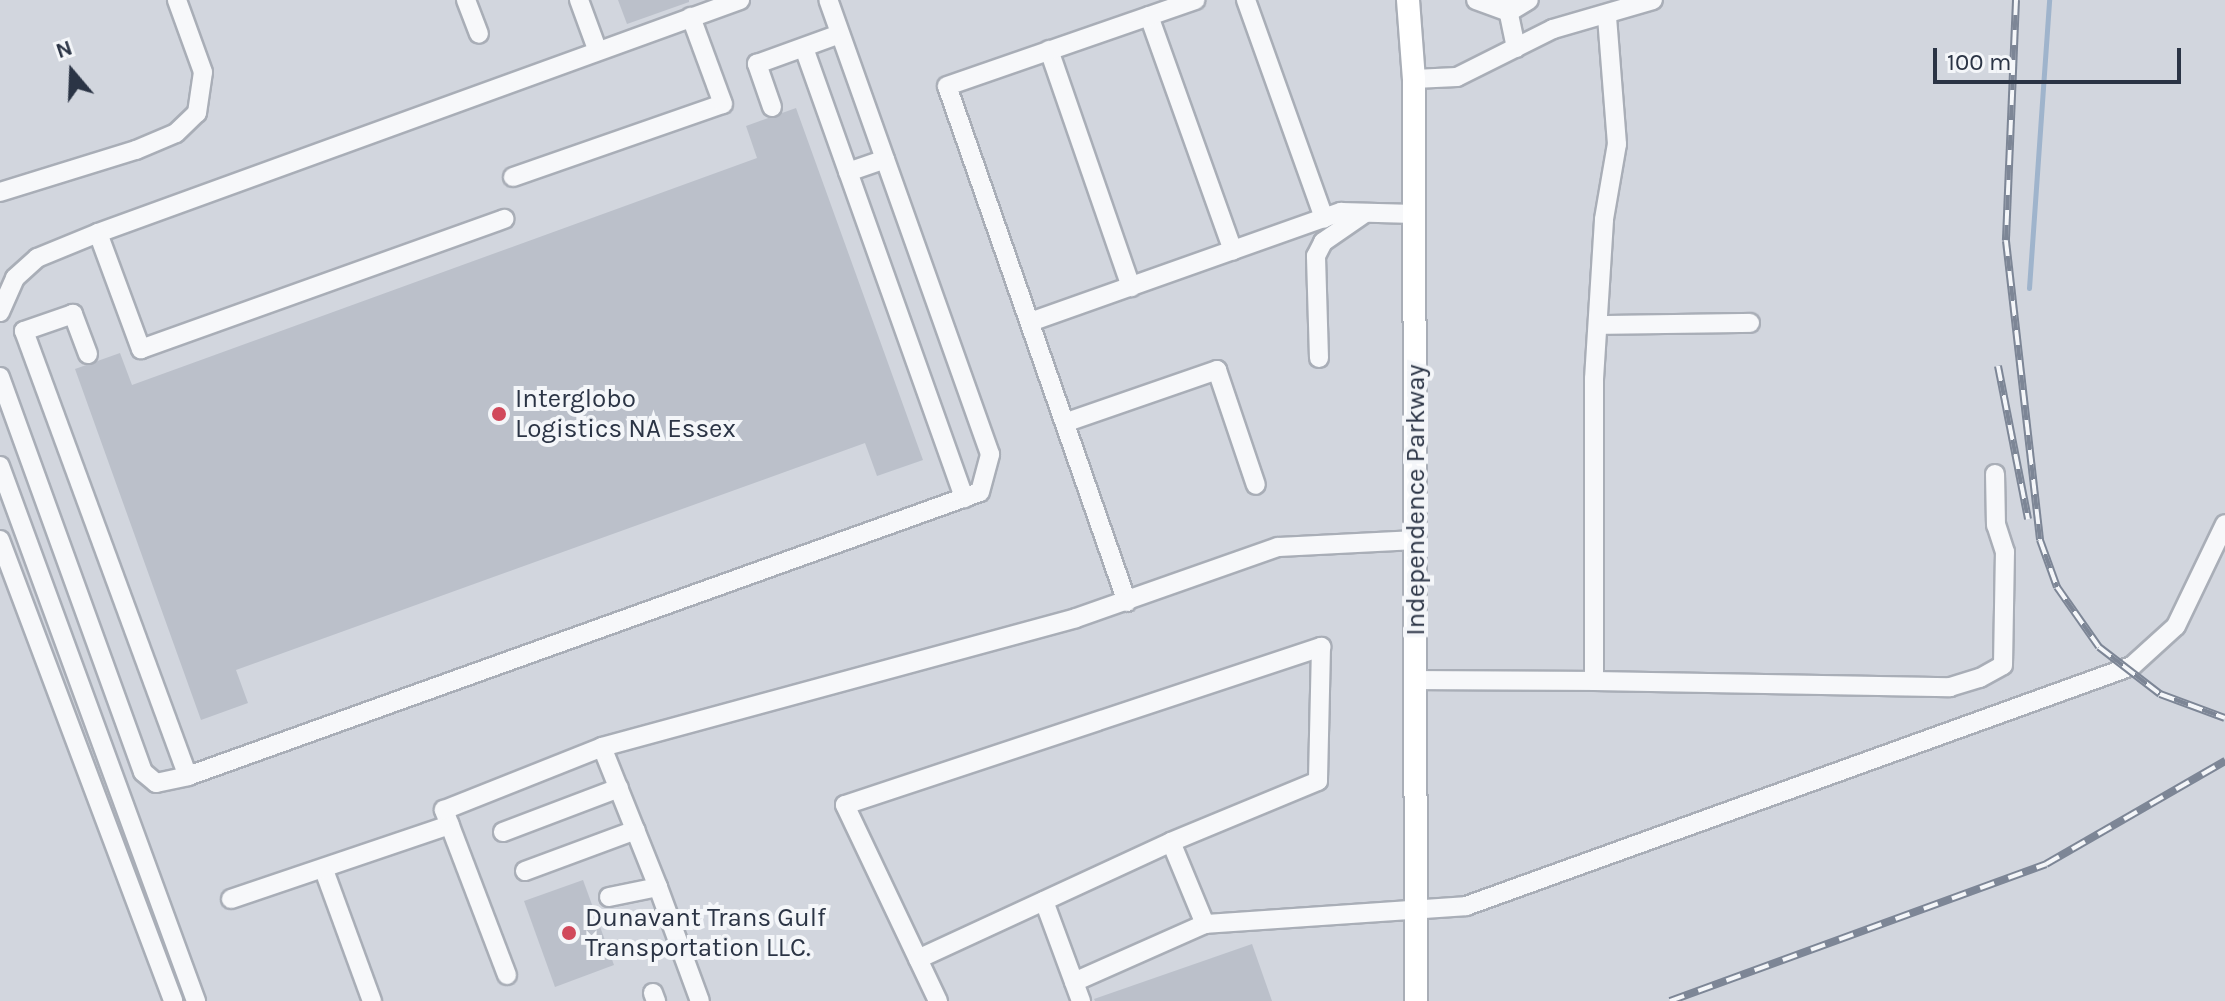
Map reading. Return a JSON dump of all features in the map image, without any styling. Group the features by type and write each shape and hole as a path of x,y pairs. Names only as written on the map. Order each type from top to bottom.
{"main road":[{"name":"Independence Parkway","path":"1408,0 1414,79 1416,1001"}],"lane":[{"path":"0,192 136,150 176,133 197,113 203,72 177,0"},
{"path":"466,0 479,34"},
{"path":"579,0 597,49"},
{"path":"0,312 15,278 37,258 597,49 740,0"},
{"path":"0,377 143,772 156,783 188,776 964,498 987,482 990,454 828,0"},
{"path":"1127,602 1033,321 947,86 1196,0"},
{"path":"1246,0 1324,218"},
{"path":"1476,0 1508,6 1529,0"},
{"path":"1414,79 1457,77 1553,29 1607,16 1653,0"},
{"path":"1508,6 1516,48"},
{"path":"1149,16 1233,250"},
{"path":"1594,681 1599,325 1604,219 1617,144 1607,16"},
{"path":"513,177 723,104 691,17"},
{"path":"772,107 757,64 840,34"},
{"path":"804,48 964,498"},
{"path":"1049,50 1131,287"},
{"path":"848,172 885,159"},
{"path":"1319,358 1316,256 1323,242 1365,213"},
{"path":"1033,321 1324,218 1365,213 1415,214"},
{"path":"98,233 141,349 504,219"},
{"path":"88,354 73,314 24,331 188,776"},
{"path":"1599,325 1750,323"},
{"path":"1067,422 1217,370 1256,485"},
{"path":"0,466 196,1001"},
{"path":"1416,680 1950,687 1980,678 2003,665 2005,552 1996,525 1995,474"},
{"path":"1074,982 1205,924 1417,905 1466,906 2132,666 2176,626 2225,524"},
{"path":"0,540 173,1001"},
{"path":"507,975 444,810 602,747 1127,602 1278,547 1417,540"},
{"path":"918,959 1171,842 1318,781 1321,647 845,805 918,959 938,1001"},
{"path":"602,747 700,1001"},
{"path":"503,832 619,788"},
{"path":"231,899 450,825"},
{"path":"525,871 636,830"},
{"path":"1171,842 1205,924"},
{"path":"324,870 372,1001"},
{"path":"609,897 658,887"},
{"path":"1044,901 1081,1001"}],"shaded area":[{"path":"0,0 2225,0 2225,1001 0,1001"}],"building":[{"path":"618,0 689,0 689,2 627,24"},
{"name":"Interglobo Logistics NA Essex","path":"796,108 923,460 877,476 865,443 236,670 248,703 201,720 75,369 120,353 132,385 757,158 746,126"},
{"name":"Dunavant Trans Gulf Transportation LLC.","path":"583,880 614,965 555,987 524,901"},
{"path":"1252,944 1272,1001 1094,999"}],"waterway":[{"path":"2029,288 2049,0"}],"railway":[{"path":"2016,0 2006,241 2040,540 2057,587 2099,647 2160,694 2225,718"},
{"path":"1998,366 2028,519"},
{"path":"1670,1001 2046,864 2225,761"}],"place":[{"name":"Interglobo Logistics NA Essex","path":"499,414"},
{"name":"Dunavant Trans Gulf Transportation LLC.","path":"569,933"}]}
